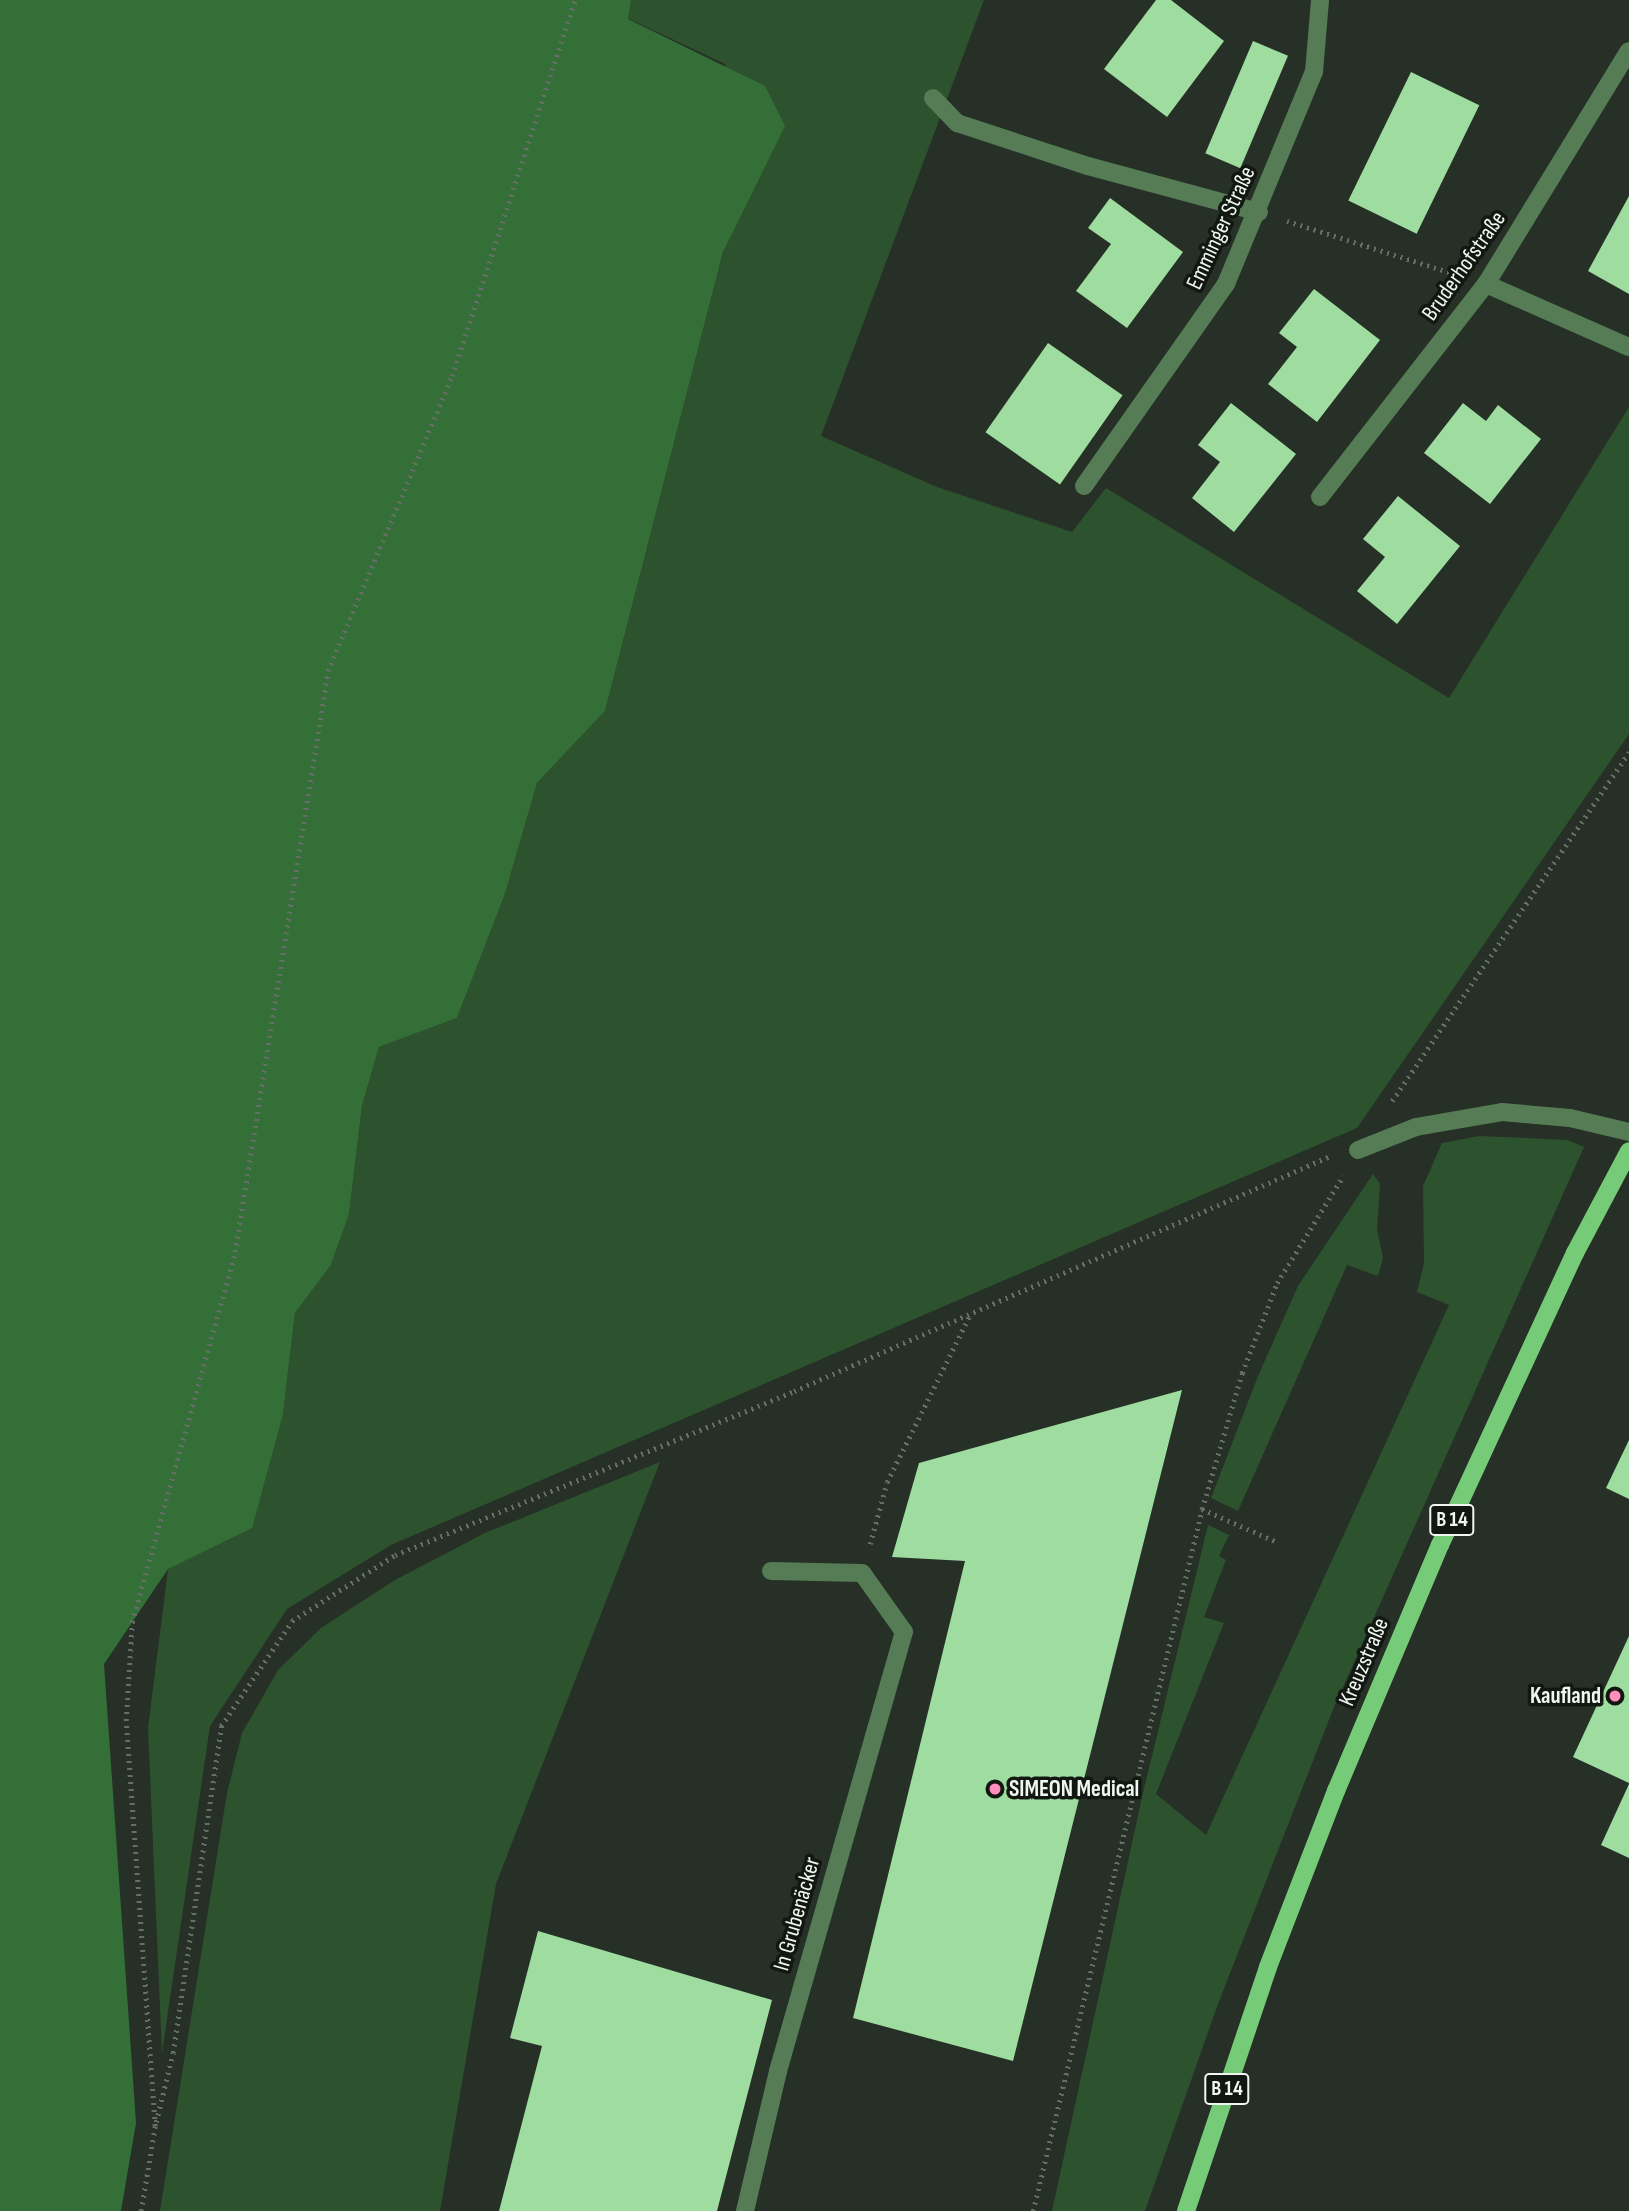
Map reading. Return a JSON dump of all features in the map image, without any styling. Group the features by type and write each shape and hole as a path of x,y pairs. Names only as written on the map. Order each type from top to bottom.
{"main road":[{"name":"Kreuzstraße","path":"1186,2211 1268,1967 1336,1791 1440,1545 1575,1253 1629,1151"}],"street":[{"name":"Emminger Straße","path":"1084,486 1226,284 1259,212 1314,72 1320,0"},
{"name":"Bruderhofstraße","path":"1320,496 1486,284 1629,51"},
{"path":"933,98 957,122 1088,166 1259,212"},
{"path":"1486,284 1629,347"},
{"path":"1358,1150 1416,1128 1503,1112 1570,1118 1629,1132"},
{"path":"771,1571 862,1573"},
{"name":"In Grubenäcker","path":"745,2211 778,2071 904,1632 862,1573"}],"path":[{"path":"155,2126 126,1721 132,1622 235,1252 328,671 452,376 575,0"},
{"path":"1259,212 1486,284"},
{"path":"1389,1105 1629,752"},
{"path":"141,2211 155,2126 173,2053 220,1726 292,1621 395,1555 794,1391 1317,1159 1358,1150"},
{"path":"1033,2211 1202,1510 1242,1373 1277,1283 1358,1150"},
{"path":"862,1573 887,1482 972,1312"},
{"path":"1202,1510 1277,1542"}],"green space":[{"path":"0,0 631,0 628,19 765,86 785,126 723,252 605,711 537,783 505,894 457,1018 379,1047 362,1106 349,1214 331,1265 295,1313 283,1414 252,1528 168,1569 104,1664 136,2123 121,2211 0,2211"},
{"path":"631,0 984,0 821,436 937,487 1072,532 1106,488 1449,698 1629,407 1629,734 1357,1128 391,1545 287,1609 210,1726 162,2053 148,1728 168,1569 283,1414 295,1313 331,1265 349,1214 362,1106 379,1047 457,1018 505,894 537,783 605,711 723,252 747,195 725,64 627,18"},
{"path":"1479,1136 1568,1140 1584,1147 1334,1707 1218,2004 1145,2211 1052,2211 1142,1797 1208,1525 1229,1535 1219,1556 1226,1560 1204,1617 1224,1623 1156,1794 1206,1835 1449,1305 1417,1292 1424,1263 1423,1186 1442,1143"},
{"path":"1373,1174 1380,1184 1377,1229 1383,1258 1378,1276 1347,1265 1238,1511 1211,1498 1258,1376 1298,1286"},
{"path":"660,1462 496,1884 440,2211 160,2211 227,1793 242,1733 278,1670 321,1628 395,1580 485,1533"}],"building":[{"path":"1156,0 1171,0 1224,41 1167,117 1104,69"},
{"path":"1253,41 1288,56 1240,168 1205,153"},
{"path":"1411,72 1479,105 1417,234 1348,201"},
{"path":"1629,196 1629,294 1588,271"},
{"path":"1110,198 1183,252 1127,328 1076,291 1111,244 1088,228"},
{"path":"1314,289 1380,340 1317,422 1268,384 1297,347 1279,333"},
{"path":"1048,343 1123,395 1060,484 985,432"},
{"path":"1231,403 1296,454 1234,532 1192,498 1220,462 1198,445"},
{"path":"1463,403 1486,421 1498,405 1541,439 1490,504 1424,453"},
{"path":"1398,496 1460,546 1397,624 1357,591 1385,557 1363,539"},
{"name":"SIMEON Medical","path":"1182,1390 1013,2061 853,2018 965,1561 892,1557 919,1463"},
{"path":"1629,1440 1629,1499 1606,1488"},
{"name":"Kaufland","path":"1629,1636 1629,1783 1573,1757"},
{"path":"1629,1784 1629,1858 1601,1845"},
{"path":"538,1931 772,2000 717,2211 499,2211 542,2046 510,2038"}],"place":[{"name":"Kaufland","path":"1615,1696"},
{"name":"SIMEON Medical","path":"995,1789"}]}
